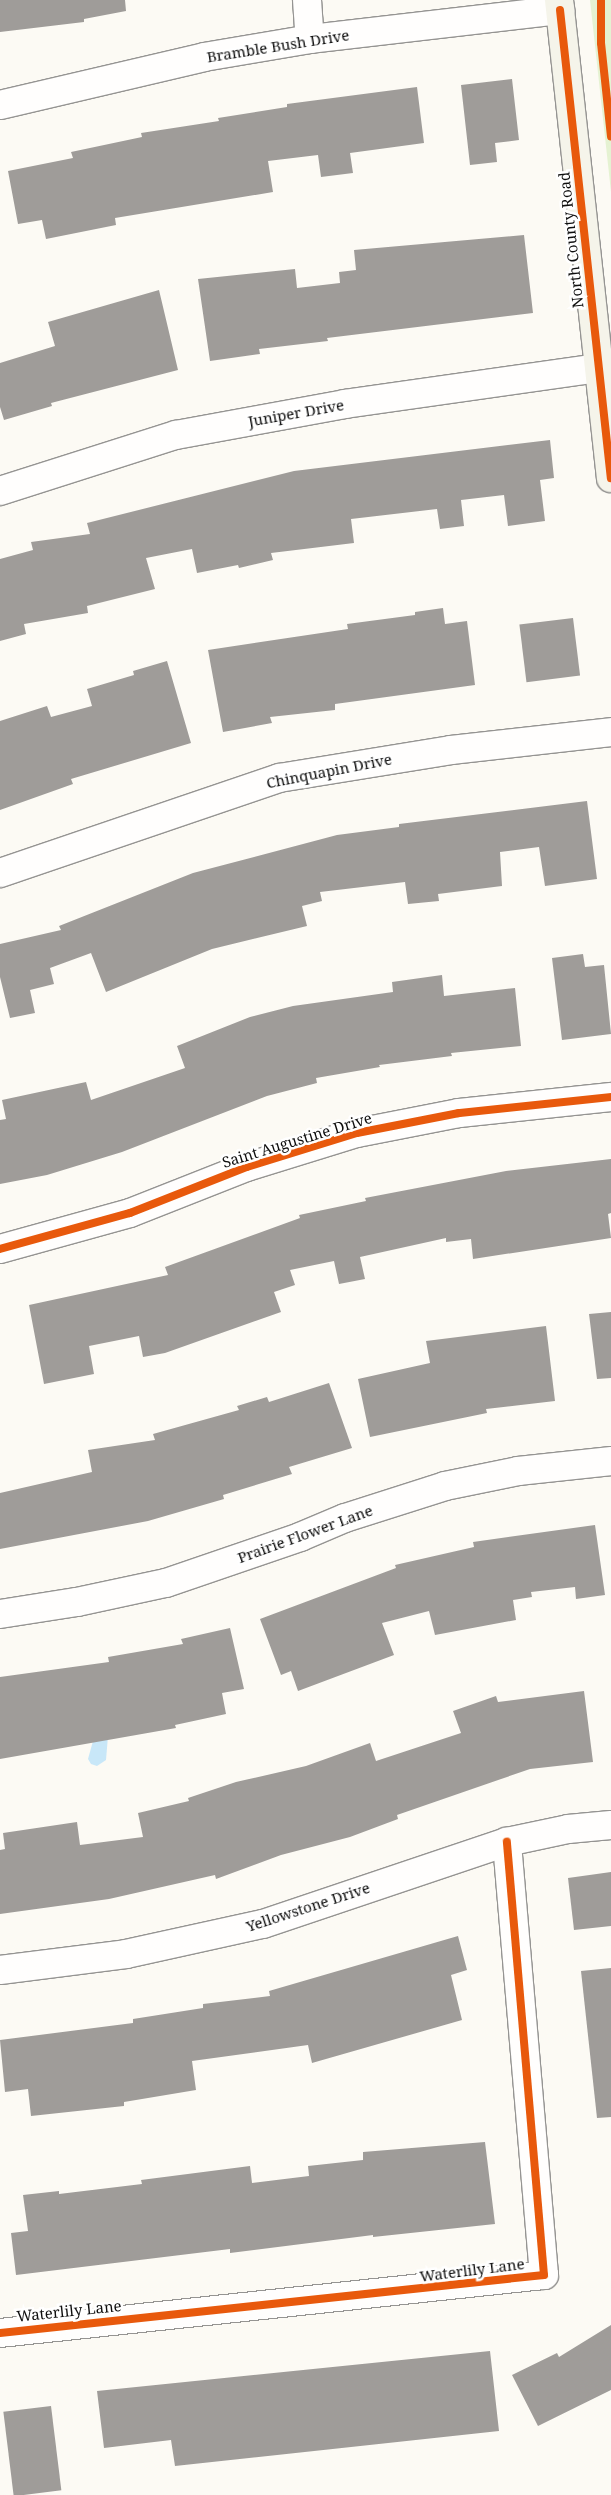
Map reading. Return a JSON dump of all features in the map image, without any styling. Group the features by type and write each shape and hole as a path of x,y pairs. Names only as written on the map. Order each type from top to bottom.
{"street":[{"path":"307,0 310,39"},
{"name":"Bramble Bush Drive","path":"0,105 204,57 310,39 560,5"},
{"name":"North County Road","path":"560,5 611,478"},
{"name":"Juniper Drive","path":"0,491 176,435 345,404 599,368"},
{"name":"Chinquapin Drive","path":"0,873 168,813 279,778 451,750 611,732"},
{"name":"Saint Augustine Drive","path":"0,1249 130,1213 247,1167 357,1133 459,1113 611,1097"},
{"name":"Prairie Flower Lane","path":"0,1614 76,1602 166,1583 300,1537 345,1518 445,1486 518,1471 611,1461"},
{"name":"Yellowstone Drive","path":"0,1970 126,1954 263,1924 506,1842 568,1829 611,1825"},
{"name":"Waterlily Lane","path":"0,2333 544,2275 506,1842"}],"green space":[{"path":"590,0 611,0 611,192"}],"water":[{"path":"108,1736 106,1760 97,1766 91,1764 88,1759 93,1741"}],"building":[{"path":"0,0 125,0 126,11 84,19 84,22 0,32"},
{"path":"512,79 519,140 495,143 497,162 470,165 461,85"},
{"path":"417,87 424,143 350,153 353,173 321,177 318,155 268,161 273,192 115,218 116,225 46,239 42,220 18,224 8,171 73,158 71,152 142,137 141,133 219,121 218,118 287,107 287,104"},
{"path":"524,235 533,313 327,338 328,341 259,349 260,354 210,361 198,279 295,269 297,288 340,283 339,272 356,270 354,250"},
{"path":"159,290 178,370 51,403 52,406 4,420 0,407 0,363 55,346 48,322"},
{"path":"550,440 554,478 540,480 545,521 508,526 504,495 461,500 464,526 440,529 437,509 351,519 354,543 271,553 273,560 239,568 238,565 197,573 192,549 146,558 155,589 87,606 88,613 24,624 26,634 0,641 0,559 33,550 31,542 90,534 87,523 294,471"},
{"path":"443,608 445,624 467,621 475,685 335,704 335,710 270,717 272,723 223,732 208,650 348,629 347,624 415,615 415,612"},
{"path":"573,618 580,676 526,682 519,625"},
{"path":"167,661 191,743 71,779 73,784 0,810 0,721 47,706 51,717 92,706 87,689 134,675 133,671"},
{"path":"587,801 597,879 545,886 539,847 500,852 502,886 438,894 439,901 408,904 405,882 320,892 322,901 302,906 307,926 212,949 106,992 91,953 50,968 54,984 30,990 35,1013 10,1018 0,977 0,944 61,930 59,926 193,873 337,835 399,827 399,824"},
{"path":"583,954 585,967 604,965 611,1034 562,1040 552,958"},
{"path":"442,975 444,996 515,988 521,1046 451,1053 452,1056 379,1065 380,1067 316,1078 317,1083 267,1096 122,1152 47,1175 0,1184 0,1120 6,1119 2,1100 86,1082 91,1100 185,1068 177,1046 250,1017 293,1006 393,992 392,982"},
{"path":"611,1159 611,1213 608,1214 611,1238 473,1259 471,1239 446,1242 446,1238 360,1257 365,1279 339,1284 334,1261 290,1270 295,1285 274,1292 281,1312 165,1353 143,1357 139,1336 89,1346 94,1374 44,1384 29,1305 168,1275 165,1267 300,1218 299,1215 366,1201 365,1198 506,1171"},
{"path":"611,1312 611,1378 597,1379 589,1314"},
{"path":"546,1326 555,1401 486,1409 487,1413 370,1437 358,1379 430,1363 426,1341"},
{"path":"329,1383 352,1448 289,1467 292,1474 223,1495 224,1499 148,1521 0,1549 0,1493 92,1472 88,1450 155,1440 153,1434 239,1410 237,1406 267,1397 269,1402"},
{"path":"595,1525 605,1595 576,1599 575,1587 531,1592 532,1597 513,1600 516,1620 435,1635 429,1611 382,1623 394,1655 298,1691 291,1671 281,1675 260,1619 396,1568 395,1565 474,1547 473,1542"},
{"path":"230,1628 244,1689 222,1693 226,1714 175,1725 176,1728 0,1759 0,1677 109,1662 108,1657 183,1644 181,1639"},
{"path":"584,1691 593,1762 530,1769 397,1815 398,1819 350,1837 281,1855 216,1879 215,1875 109,1899 0,1914 0,1850 5,1849 3,1833 77,1822 80,1845 143,1837 138,1813 189,1801 188,1798 236,1782 306,1766 370,1743 376,1761 461,1733 453,1711 496,1696 498,1702"},
{"path":"611,1872 611,1926 574,1930 568,1878"},
{"path":"458,1936 467,1970 451,1975 462,2020 312,2063 308,2045 192,2061 196,2090 124,2102 124,2106 31,2116 28,2089 5,2092 0,2040 133,2023 133,2019 203,2008 203,2004 270,1996 269,1991"},
{"path":"611,1968 611,2117 597,2118 581,1971"},
{"path":"485,2142 495,2224 373,2237 373,2235 230,2253 230,2249 16,2275 11,2233 28,2231 23,2195 59,2191 59,2194 142,2184 141,2180 250,2166 252,2183 309,2176 308,2166 363,2160 363,2152"},
{"path":"611,2325 611,2390 538,2426 512,2375 557,2353 559,2357"},
{"path":"490,2351 499,2431 175,2466 171,2440 104,2448 97,2391"},
{"path":"51,2406 61,2490 14,2495 3,2412"}],"cycle path":[{"path":"601,0 601,43 611,136"},
{"path":"560,10 611,478"},
{"path":"0,1249 130,1213 247,1167 357,1133 459,1113 611,1097"},
{"path":"0,2333 544,2275 507,1842"}]}
